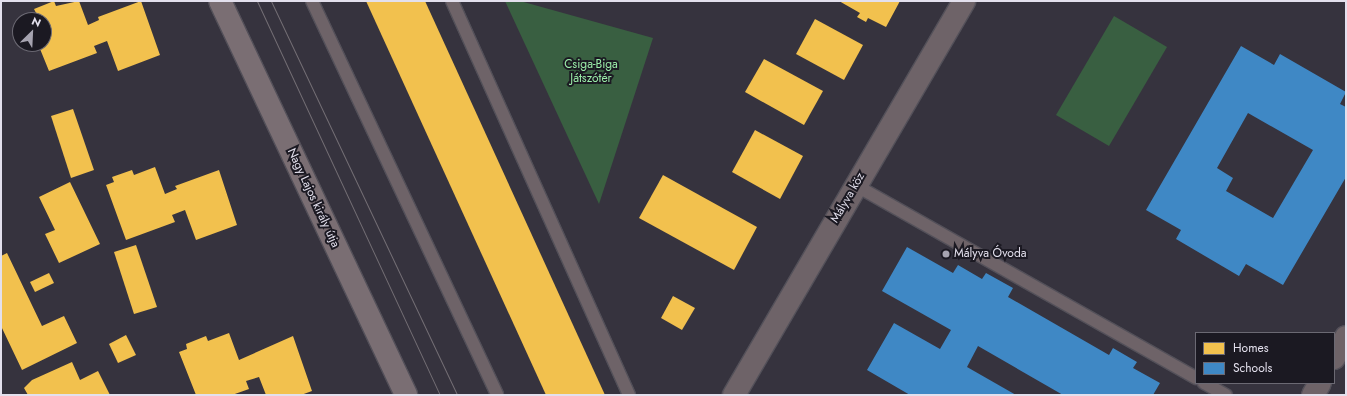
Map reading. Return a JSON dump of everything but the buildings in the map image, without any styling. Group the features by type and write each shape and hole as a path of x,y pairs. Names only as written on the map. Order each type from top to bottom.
{"main road":[{"name":"Nagy Lajos király útja","path":"220,1 406,395"}],"street":[{"name":"Mályva köz","path":"734,395 964,1"},
{"path":"1335,356 1346,337"},
{"path":"1314,395 1320,384"}],"lane":[{"path":"312,1 497,395"},
{"path":"452,1 629,395"},
{"path":"856,186 1195,377"},
{"path":"1206,384 1226,395"}],"green space":[{"name":"Csiga-Biga Játszótér","path":"505,1 520,1 653,38 599,204"},
{"path":"1114,16 1167,47 1109,146 1056,115"}],"tram line":[{"path":"257,1 440,395"},
{"path":"271,1 457,395"}],"place":[{"name":"Mályva Óvoda","path":"946,254"}]}
